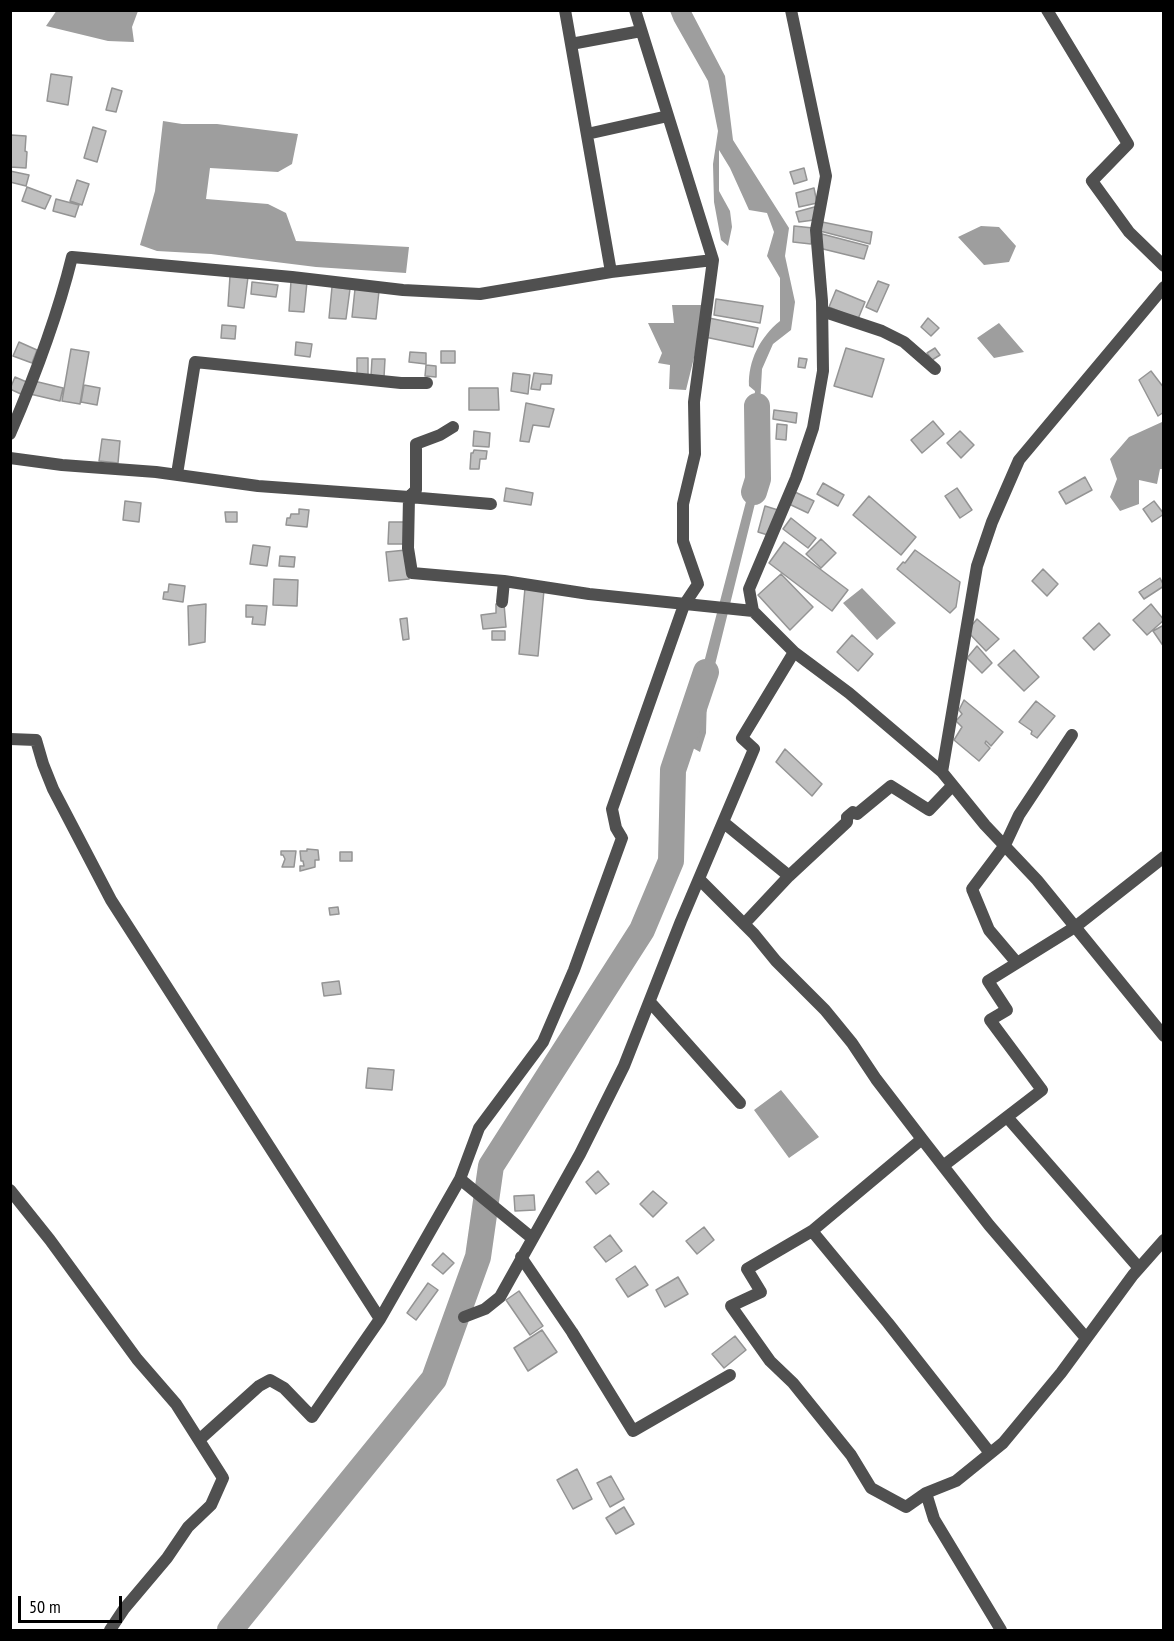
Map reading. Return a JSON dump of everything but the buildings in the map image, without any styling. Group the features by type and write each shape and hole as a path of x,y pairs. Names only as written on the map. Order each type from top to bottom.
{"street":[{"path":"565,10 611,272"},
{"path":"199,1440 259,1386 270,1380 284,1388 312,1418 380,1319 460,1179 479,1128 543,1042 574,970 622,838 616,828 612,809 684,605 698,584 683,541 683,504 695,453 694,402 713,260 635,10"},
{"path":"791,10 826,176 816,230 822,311 823,371 813,428 796,478 749,589 753,611 794,652 849,693 942,772 986,825 1037,880 1164,1036"},
{"path":"1047,10 1128,144 1092,181 1129,232 1164,266"},
{"path":"571,44 641,30"},
{"path":"586,134 668,116"},
{"path":"10,434 52,328 72,257 403,290 480,294 611,272 713,260"},
{"path":"942,772 977,566 992,522 1019,460 1164,287"},
{"path":"822,311 904,342 935,369"},
{"path":"177,474 195,362 401,383 427,383"},
{"path":"453,427 440,435 416,444 416,490 409,497 408,548 412,573 504,581 588,594 753,611"},
{"path":"10,458 62,465 177,474 258,486 491,504"},
{"path":"502,602 504,581"},
{"path":"464,1317 484,1309 500,1297 580,1154 624,1066 644,1012 754,748 742,738 794,652"},
{"path":"1017,963 989,930 972,889 1005,845 1019,815 1072,735"},
{"path":"10,739 36,740 53,789 111,900 380,1319"},
{"path":"744,924 789,876 847,822 847,817 853,812 857,814 891,786 929,810 952,786"},
{"path":"723,822 789,876"},
{"path":"943,1166 1042,1090 990,1020 1007,1010 988,981 1074,927 1164,857"},
{"path":"699,879 825,1010 852,1042 876,1079 989,1226 1086,1338"},
{"path":"650,1002 740,1103"},
{"path":"1006,1117 1139,1268"},
{"path":"922,1139 812,1231 747,1269 761,1292 731,1306 771,1360 793,1383 851,1455 870,1488 906,1507 926,1493 956,1481 1003,1443 1061,1373 1139,1268 1164,1240"},
{"path":"460,1179 532,1238"},
{"path":"10,1190 51,1240 137,1359 176,1404 223,1478 211,1505 188,1527 167,1558 124,1609 110,1630"},
{"path":"812,1231 888,1323 990,1454"},
{"path":"521,1257 572,1332 633,1431 730,1375"},
{"path":"926,1493 934,1519 1001,1630"}],"shaded area":[{"path":"57,10 138,11 132,27 134,42 108,41 46,26"},
{"path":"670,11 691,11 725,76 733,140 789,228 785,256 795,302 791,330 773,344 762,369 760,405 769,447 707,697 706,733 700,752 691,747 697,732 695,697 760,448 752,423 755,391 749,386 749,377 753,359 761,342 780,321 780,278 767,256 774,232 767,213 749,210 719,150 719,191 730,211 732,227 728,246 721,240 714,202 713,164 718,131 708,81"},
{"path":"163,121 182,124 217,124 298,134 292,164 278,172 210,168 206,199 268,204 286,213 296,241 409,247 406,273 316,267 211,254 157,251 140,245 155,191"},
{"path":"981,226 999,227 1016,246 1009,262 984,265 958,237"},
{"path":"672,305 707,305 686,390 669,389 670,365 658,363 662,353 648,323 674,323"},
{"path":"999,323 1024,352 994,358 977,338"},
{"path":"1164,423 1163,469 1160,469 1157,484 1139,480 1139,504 1120,511 1110,497 1117,479 1110,459 1129,437"},
{"path":"862,588 896,623 877,640 843,603"},
{"path":"781,1090 819,1137 789,1158 754,1110"}],"waterway":[{"path":"754,492 758,479 757,406"},
{"path":"230,1630 434,1379 478,1257 491,1166 642,930 671,861 673,770 706,672"}]}
